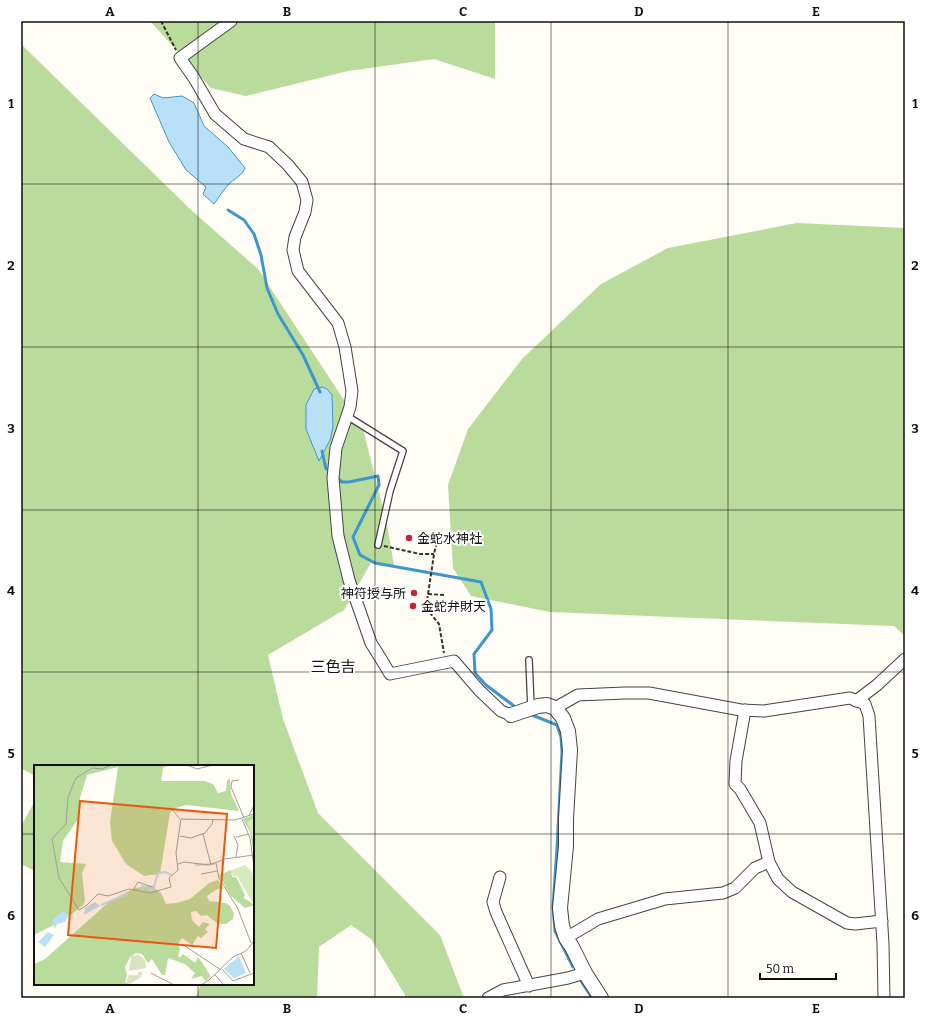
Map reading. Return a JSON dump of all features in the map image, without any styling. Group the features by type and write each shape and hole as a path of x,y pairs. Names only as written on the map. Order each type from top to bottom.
{"street":[{"path":"231,21 180,58 194,78 215,114 244,139 269,147 288,165 302,182 307,200 305,212 295,237 293,250 298,271 338,323 345,347 352,390 350,407 336,448 333,478 338,536 349,580 371,643 390,674 454,661 479,690 501,711 511,715 538,706 547,705 555,708 563,718 568,731 570,750 566,846 560,908 562,926 566,938 572,947 584,973 601,998"},
{"path":"856,701 877,685 905,659"},
{"path":"555,708 578,695 625,693 649,693 700,703 745,710 764,711 850,698 865,704 869,716 884,944 884,998"},
{"path":"745,710 736,761 735,784 740,788 760,822 769,862 778,879 792,892 846,923 854,924 882,921"},
{"path":"566,938 598,919 665,899 723,893 735,888 755,868 769,862"},
{"path":"500,876 493,902 529,986"},
{"path":"488,998 503,990 568,978 584,973"}],"lane":[{"path":"347,416 403,451 390,491 378,545"},
{"path":"529,660 531,708"}],"path":[{"path":"161,21 180,58"},
{"path":"438,537 426,608 439,624 446,662"},
{"path":"378,545 420,554 434,554"},
{"path":"428,594 444,595"}],"green space":[{"path":"150,21 495,21 495,79 434,59 348,71 246,96 211,88"},
{"path":"21,44 190,209 258,269 363,429 387,524 394,566 372,561 344,610 268,655 283,719 318,813 440,935 464,998 405,998 405,995 371,939 351,925 319,947 317,998 195,998 201,985 254,985 254,765 34,765 34,775 21,768"},
{"path":"797,223 905,228 905,636 894,626 550,612 471,596 453,568 448,485 468,429 522,359 601,284 668,248"},
{"path":"34,803 34,870 21,864 21,826"}],"water":[{"path":"154,94 163,98 182,96 194,103 204,126 228,147 245,168 240,175 228,185 214,204 203,194 206,187 186,170 169,142 150,98"},
{"path":"322,387 327,389 332,395 333,427 330,440 319,461 306,429 306,405 314,389"}],"waterway":[{"path":"228,210 244,220 254,234 261,255 267,288 278,314 303,355 320,392"},
{"path":"322,451 326,469"},
{"path":"337,478 342,482 349,482 378,476 379,485 353,537 360,555 375,563 481,582 491,609 492,630 474,654 475,673 486,685 514,706"},
{"path":"532,715 557,725 561,737 562,752 553,907 555,931 573,967"},
{"path":"581,981 592,998"}],"place":[{"name":"金蛇水神社","path":"409,538"},
{"name":"神符授与所","path":"414,593"},
{"name":"金蛇弁財天","path":"413,606"}],"district":[{"name":"三色吉","path":"333,667"}]}
